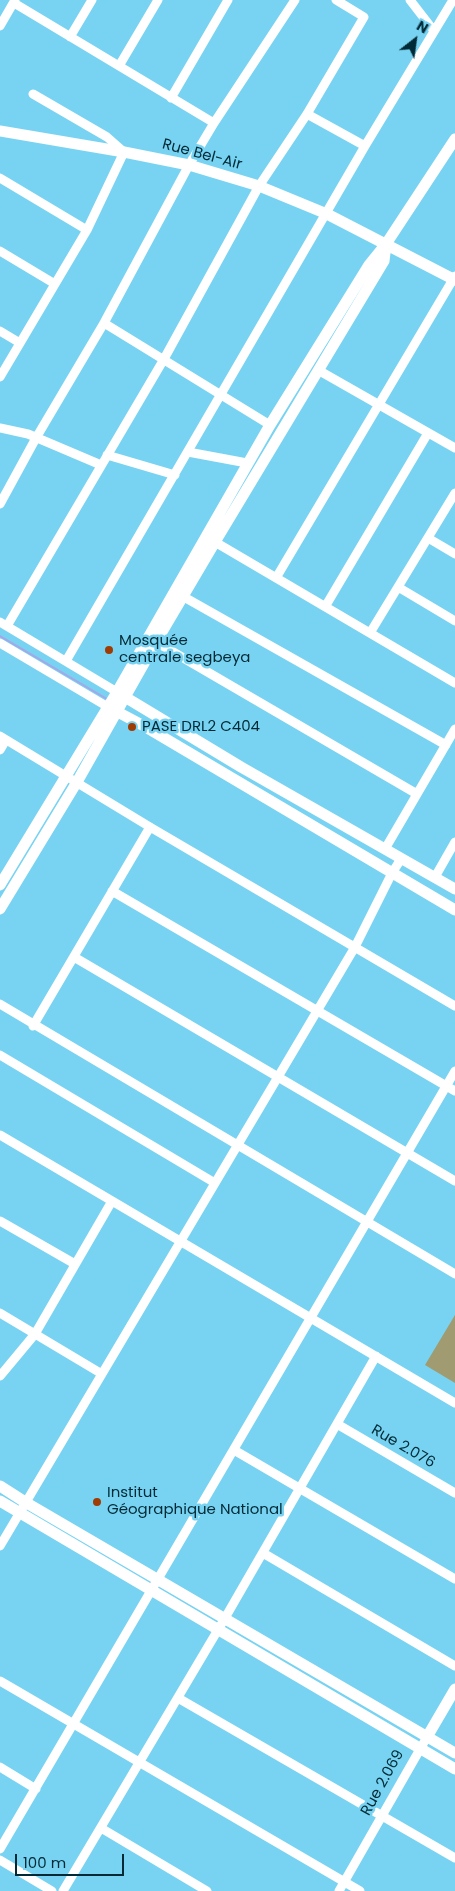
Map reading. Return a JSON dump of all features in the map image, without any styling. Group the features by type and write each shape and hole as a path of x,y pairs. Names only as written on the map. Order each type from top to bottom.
{"street":[{"path":"70,37 92,0"},
{"path":"119,66 158,0"},
{"path":"171,98 228,0"},
{"path":"0,504 36,438 104,323 190,165 214,124 295,0"},
{"path":"336,0 364,17 308,114 259,186 164,359 4,624 241,767 455,889"},
{"path":"410,0 434,32"},
{"path":"66,660 452,0"},
{"path":"0,26 14,1 214,124"},
{"path":"0,377 87,230 124,152 108,137 33,94"},
{"path":"308,114 365,146"},
{"name":"Rue Bel-Air","path":"0,131 190,165 259,186 327,214 454,279"},
{"path":"122,695 270,425 369,264 386,244 455,139"},
{"path":"0,178 87,230"},
{"path":"0,885 66,775 113,709 184,597 215,542 378,272 384,261 386,244"},
{"path":"0,251 55,284"},
{"path":"276,578 454,279"},
{"path":"104,323 270,425"},
{"path":"0,331 20,344"},
{"path":"318,370 455,448"},
{"path":"0,428 28,434 100,465"},
{"path":"325,607 428,433"},
{"path":"188,452 247,464"},
{"path":"107,455 175,475"},
{"path":"370,633 455,493"},
{"path":"428,538 455,554"},
{"path":"215,542 455,683"},
{"path":"398,587 455,621"},
{"path":"184,597 446,745"},
{"path":"156,642 417,794"},
{"path":"0,643 455,910"},
{"path":"0,910 77,782 113,709"},
{"path":"385,848 455,728"},
{"path":"0,750 3,738 150,827 455,1006"},
{"path":"33,1026 150,827"},
{"path":"435,877 455,842"},
{"path":"0,1546 318,1011 355,947 401,858"},
{"path":"112,891 455,1092"},
{"path":"74,956 455,1181"},
{"path":"0,1004 33,1026 455,1274"},
{"path":"0,1056 215,1183"},
{"path":"0,1849 455,1071"},
{"path":"0,1135 455,1403"},
{"path":"0,1376 35,1334 112,1202"},
{"path":"0,1221 75,1264"},
{"path":"0,1313 102,1374"},
{"path":"63,1891 226,1618 376,1356"},
{"name":"Rue 2.076","path":"337,1424 455,1493"},
{"path":"234,1450 455,1579"},
{"path":"0,1486 22,1507 152,1590 455,1769"},
{"path":"0,1501 22,1507 158,1580 455,1753"},
{"path":"263,1553 455,1666"},
{"path":"0,1681 360,1891"},
{"name":"Rue 2.069","path":"339,1891 455,1689"},
{"path":"178,1698 455,1858"},
{"path":"0,1767 36,1788"},
{"path":"101,1828 207,1891"},
{"path":"0,1860 52,1891"}],"shaded area":[{"path":"455,1315 455,1383 425,1365"}],"waterway":[{"path":"0,636 107,699"}],"place":[{"name":"Mosquée centrale segbeya","path":"109,650"},
{"name":"PASE DRL2 C404","path":"132,727"},
{"name":"Institut Géographique National","path":"97,1502"}]}
